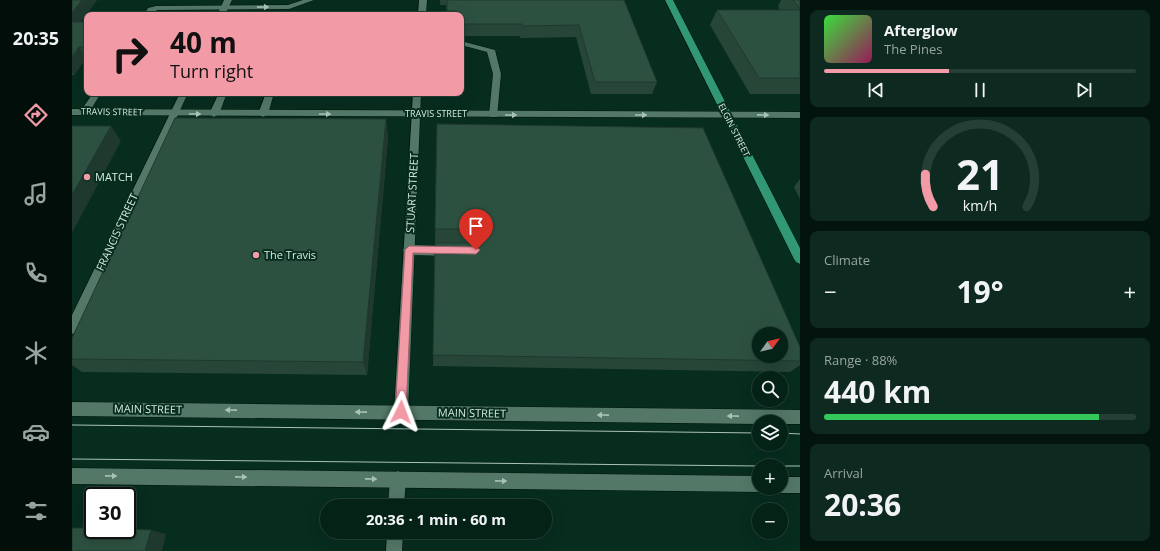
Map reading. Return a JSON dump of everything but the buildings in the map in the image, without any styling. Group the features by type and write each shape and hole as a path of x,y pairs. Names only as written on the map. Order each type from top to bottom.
{"main road":[{"path":"223,11 228,0"},
{"path":"422,12 423,0"},
{"name":"ELGIN STREET","path":"669,0 800,259"},
{"path":"150,12 156,8 223,11 289,7 308,1"},
{"path":"464,44 490,50 497,74 494,114"},
{"path":"85,112 96,96"},
{"name":"FRANCIS STREET","path":"72,328 182,96"},
{"path":"214,114 222,96"},
{"path":"263,114 269,96"},
{"name":"STUART STREET","path":"401,412 417,96"},
{"name":"TRAVIS STREET","path":"72,112 214,114 800,115"},
{"path":"409,250 462,251"},
{"name":"MAIN STREET","path":"72,408 800,417"},
{"path":"72,476 752,484"},
{"path":"397,499 398,479"},
{"path":"788,484 800,485"},
{"path":"394,551 395,539"}],"tram line":[{"path":"72,425 752,433"},
{"path":"788,433 800,434"},
{"path":"72,459 752,466"},
{"path":"788,466 800,466"}],"place":[{"name":"MATCH","path":"87,177"},
{"name":"The Travis","path":"256,255"}],"route":[{"path":"401,412 409,250 476,250"}]}
